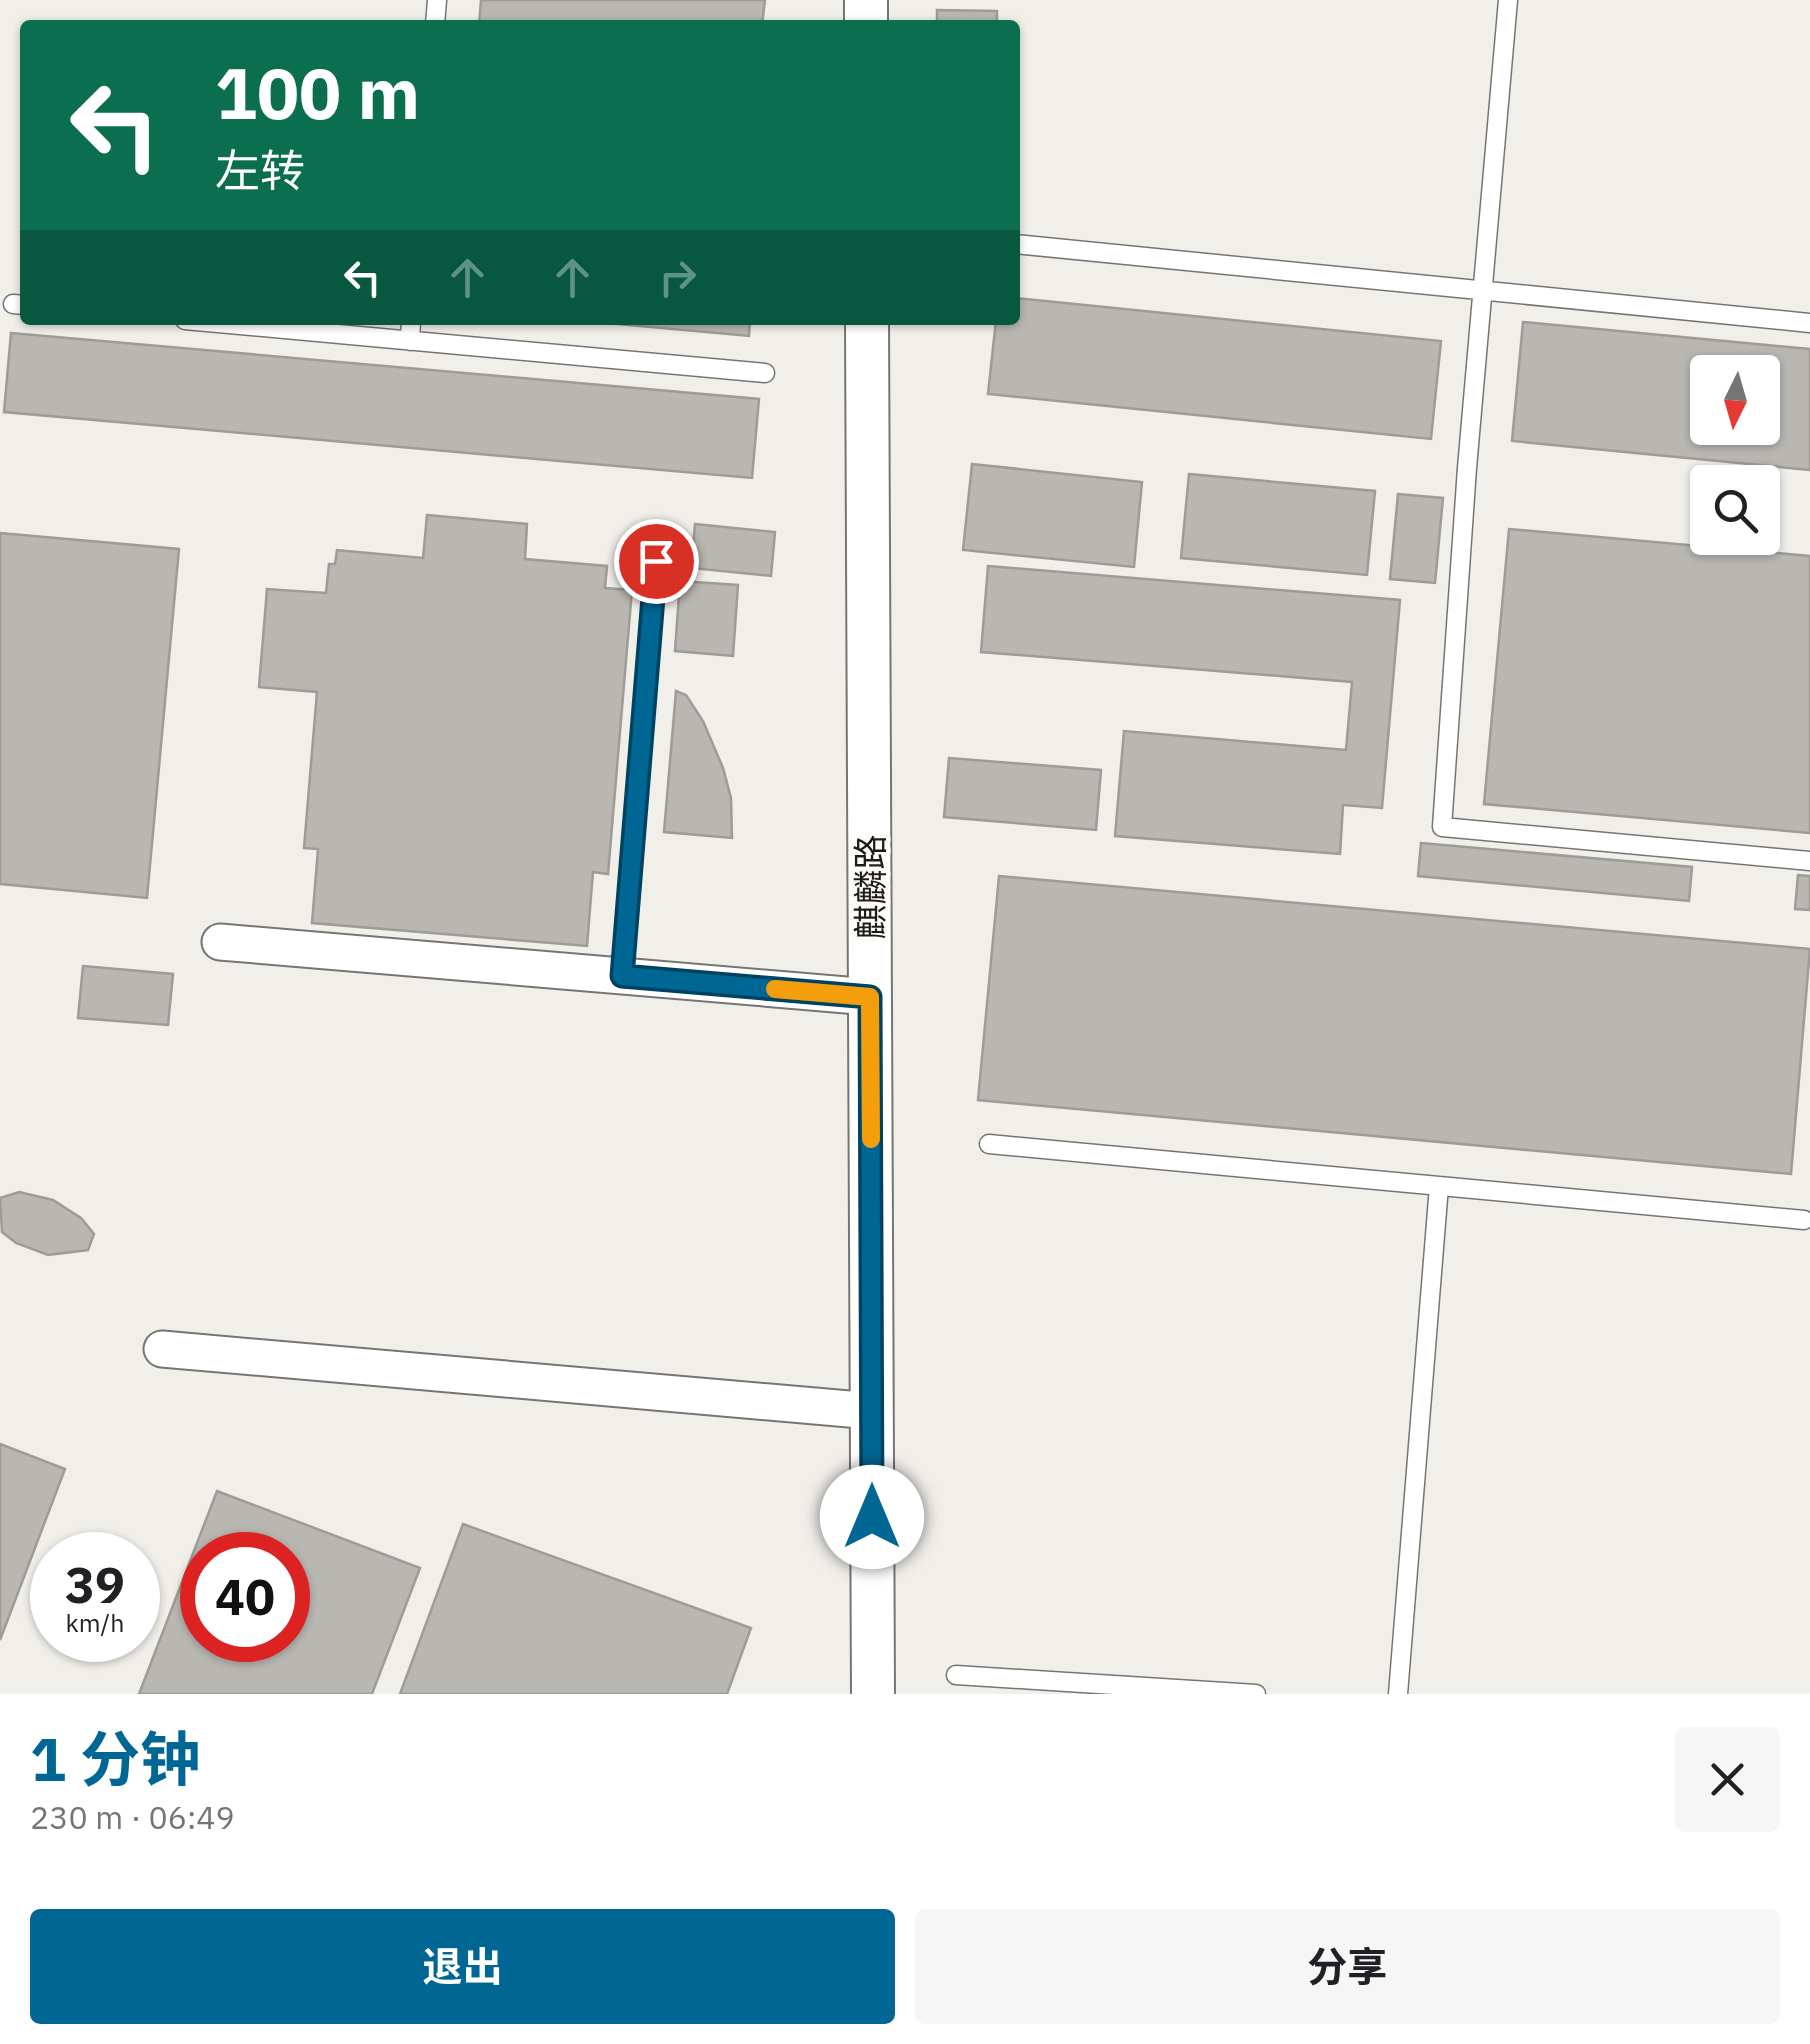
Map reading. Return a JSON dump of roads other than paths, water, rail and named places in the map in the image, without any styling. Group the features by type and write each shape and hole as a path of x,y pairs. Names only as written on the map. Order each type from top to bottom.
{"street":[{"name":"麒麟路","path":"868,325 873,1694"},
{"path":"220,942 870,997"},
{"path":"162,1349 872,1411"}],"lane":[{"path":"1508,0 1442,827 1810,862"},
{"path":"1020,244 1810,323"},
{"path":"238,325 765,373"},
{"path":"410,341 411,325"},
{"path":"622,976 656,561"},
{"path":"990,1144 1804,1220"},
{"path":"1398,1694 1439,1186"},
{"path":"956,1675 1256,1694"}]}
